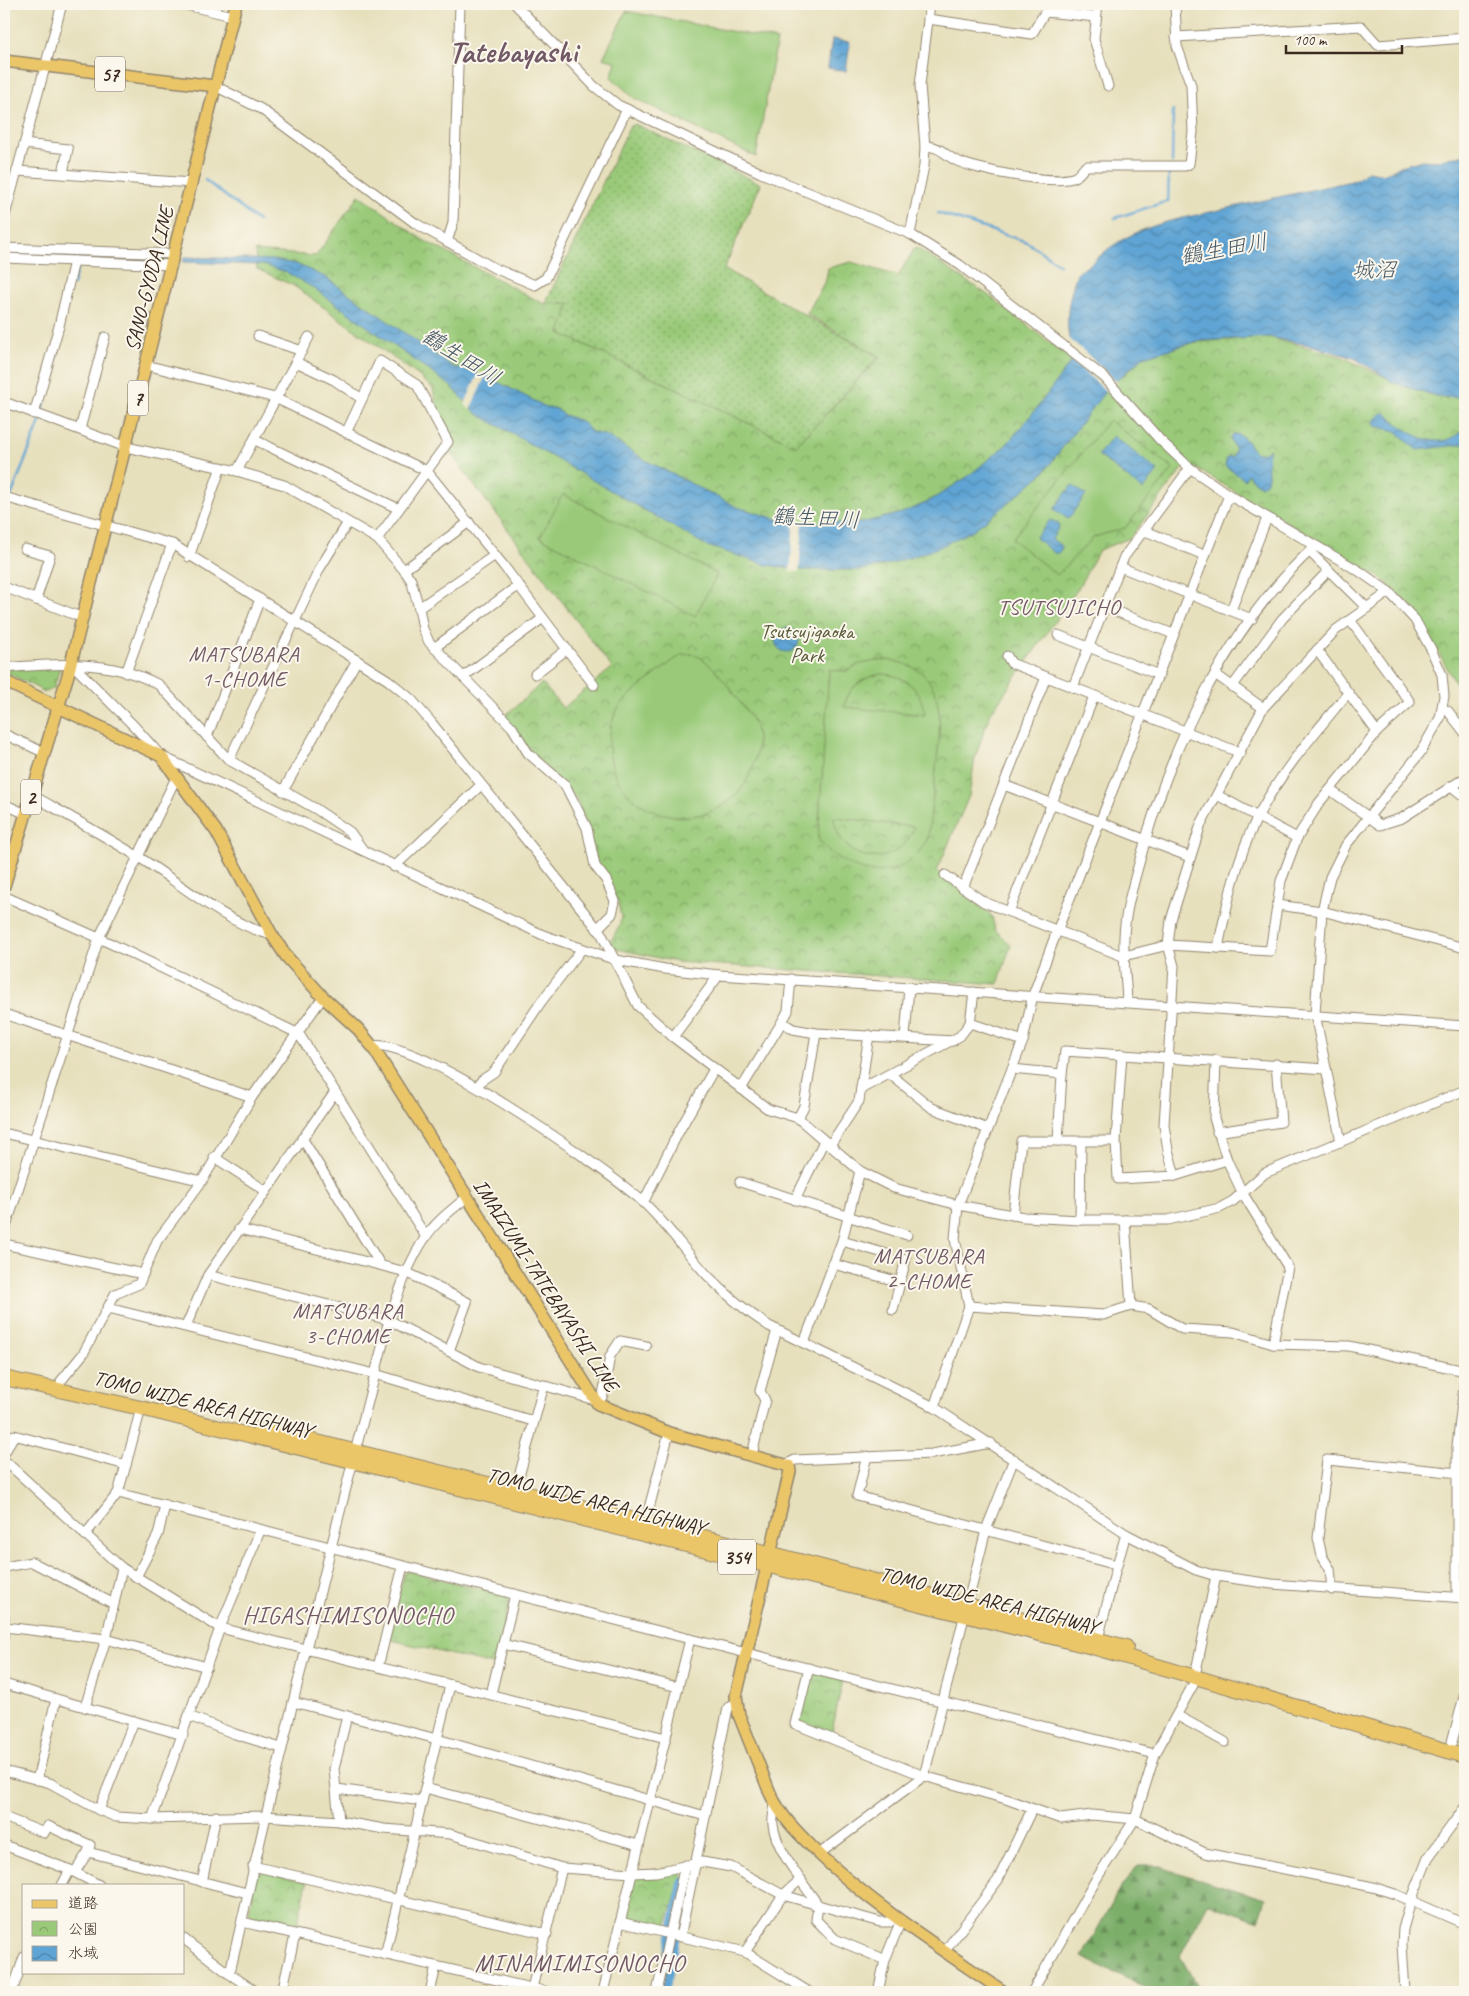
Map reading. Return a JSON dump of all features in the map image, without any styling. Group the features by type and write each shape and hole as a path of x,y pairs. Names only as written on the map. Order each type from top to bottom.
{"highway":[{"name":"TOMO WIDE AREA HIGHWAY","path":"4,1368 967,1609 1097,1643 1459,1744"},
{"name":"TOMO WIDE AREA HIGHWAY","path":"4,1378 515,1491 645,1523 767,1559"},
{"name":"TOMO WIDE AREA HIGHWAY","path":"1195,1671 1465,1756"}],"main road":[{"name":"SANO-GYODA LINE","path":"58,708 83,618 236,4"},
{"name":"57","path":"4,61 215,86"},
{"name":"IMAIZUMI-TATEBAYASHI LINE","path":"4,681 161,756 223,842 272,935 297,969 323,997 358,1029 372,1046 596,1402 669,1432 787,1464"},
{"name":"2","path":"4,886 58,708"},
{"path":"787,1464 790,1471 745,1651 736,1702 775,1805 792,1828 846,1880 1004,1992"}],"street":[{"path":"4,219 62,4"},
{"path":"182,4 232,16"},
{"path":"447,242 453,223 460,4"},
{"path":"514,4 594,86 627,110 761,173 910,234 960,265 1060,341 1105,378 1160,440 1190,468 1312,549 1358,571 1389,592 1416,620 1432,649 1442,675 1443,709 1436,728 1426,744 1367,817 1338,858 1325,892 1322,911 1315,1014 1340,1142"},
{"path":"910,234 924,166 925,146 920,85 930,4"},
{"path":"1098,4 1094,38 1108,86"},
{"path":"925,146 936,147 955,160 976,167 1058,182 1077,177 1086,166 1185,166 1191,159 1191,84 1177,46 1175,4"},
{"path":"928,19 1032,34 1045,12 1096,17"},
{"path":"1176,37 1361,26 1378,45 1384,46 1465,38"},
{"path":"215,86 261,109 415,223 447,242 528,284 535,285 543,282 627,110"},
{"path":"24,144 68,149 63,173"},
{"path":"17,171 192,183"},
{"path":"4,248 173,259"},
{"path":"4,258 74,261 173,259"},
{"path":"34,414 59,326 74,261"},
{"path":"258,336 302,351"},
{"path":"80,429 105,337"},
{"path":"236,471 308,337"},
{"path":"346,433 380,361 418,385 448,442 377,539"},
{"path":"296,362 334,380 362,399"},
{"path":"146,365 275,398 427,471 495,554 594,685"},
{"path":"4,402 126,447 220,467 284,485 347,524 377,539 404,570 415,590 423,629 429,642 512,727 528,753 565,785 587,828 595,866 606,880 615,900 612,914 597,928"},
{"path":"254,440 398,509"},
{"path":"189,556 220,467"},
{"path":"1073,688 1120,567 1130,547 1190,468"},
{"path":"934,1407 970,1306 955,1239 958,1205 1012,1069 1022,1041 1033,995 1057,932 1204,554 1229,495"},
{"path":"4,497 172,544 358,660 411,699 597,928 616,960 638,1006 673,1037 768,1109 798,1118 860,1171 894,1188 958,1205 1013,1215 1080,1220 1168,1220 1207,1212 1233,1201 1265,1173 1465,1090"},
{"path":"1231,610 1267,518"},
{"path":"404,570 469,522"},
{"path":"228,760 320,568 347,524"},
{"path":"1144,530 1204,554"},
{"path":"126,673 172,544"},
{"path":"25,549 50,556 36,600"},
{"path":"1312,549 1329,570 1366,608"},
{"path":"1127,1002 1124,937 1131,893 1154,810 1187,732 1215,674 1276,586 1312,549"},
{"path":"419,608 495,554"},
{"path":"1120,567 1252,619"},
{"path":"1232,687 1282,619 1329,570"},
{"path":"434,648 518,586"},
{"path":"4,587 83,618"},
{"path":"1175,1176 1164,1124 1174,966 1168,945 1170,920 1201,824 1264,708 1317,650 1350,620 1389,592"},
{"path":"207,737 260,599"},
{"path":"1105,607 1173,634"},
{"path":"463,677 543,618"},
{"path":"945,875 984,902 1057,932 1124,956 1168,945 1270,951 1277,905 1287,860 1296,838 1330,790 1378,732 1410,702 1350,620"},
{"path":"1058,635 1158,675"},
{"path":"535,674 566,650"},
{"path":"1317,650 1378,732"},
{"path":"1006,656 1011,663 1241,753"},
{"path":"283,791 358,660"},
{"path":"71,663 161,756 498,916 582,950 616,960 666,969 719,975 1315,1014 1465,1026"},
{"path":"4,668 80,663 145,677 159,685 228,760 350,832 364,852"},
{"path":"1215,674 1264,708"},
{"path":"964,888 1046,676"},
{"path":"1218,948 1235,875 1258,816 1274,787 1348,693"},
{"path":"1009,912 1094,696"},
{"path":"1443,709 1448,711 1465,733"},
{"path":"4,734 45,753"},
{"path":"4,1232 99,938 137,856 173,784 178,778"},
{"path":"1330,790 1380,825 1402,818 1465,778"},
{"path":"394,867 481,784"},
{"path":"1004,785 1190,857"},
{"path":"1451,786 1465,797"},
{"path":"32,795 137,856 231,918 252,929 272,935"},
{"path":"1216,795 1296,838"},
{"path":"4,804 26,814"},
{"path":"4,896 99,938 299,1034 426,1237"},
{"path":"1277,905 1322,911 1465,948"},
{"path":"477,1087 482,1080 494,1072 541,1002 582,950"},
{"path":"673,1037 719,975"},
{"path":"741,1089 788,1011 791,979"},
{"path":"904,1038 908,987"},
{"path":"861,1089 953,1041 964,1032 970,1023 974,992"},
{"path":"61,1381 83,1354 115,1294 139,1284 157,1241 202,1181 214,1157 252,1097 299,1034 323,997"},
{"path":"4,1014 252,1097"},
{"path":"782,1022 793,1029 816,1033 953,1041"},
{"path":"970,1023 1022,1041"},
{"path":"798,1118 804,1106 816,1033"},
{"path":"795,1200 827,1143 859,1101 869,1035"},
{"path":"372,1046 386,1046 436,1065 477,1087 585,1157 643,1203 731,1299 749,1314 777,1330 934,1407 1126,1534 1177,1561 1216,1576 1332,1590 1461,1598 1457,1446 1465,1378"},
{"path":"1058,1141 1065,1050 1326,1069"},
{"path":"1122,1054 1116,1142 1118,1179 1175,1176 1226,1160"},
{"path":"1216,1060 1214,1104 1217,1132 1226,1160 1242,1192 1288,1267 1273,1344"},
{"path":"1217,1132 1281,1122 1276,1064"},
{"path":"643,1203 678,1133 714,1069"},
{"path":"1012,1069 1062,1074"},
{"path":"891,1075 932,1108 988,1128"},
{"path":"186,1326 208,1275 335,1092"},
{"path":"4,1133 202,1181"},
{"path":"302,1138 380,1264"},
{"path":"1013,1215 1021,1141 1116,1142"},
{"path":"1080,1220 1081,1141"},
{"path":"214,1157 266,1191"},
{"path":"804,1343 842,1241 860,1171"},
{"path":"740,1182 906,1235"},
{"path":"228,1973 231,1968 242,1922 253,1866 305,1649 389,1320 406,1272 426,1237 444,1217 467,1197"},
{"path":"1126,1220 1131,1306"},
{"path":"239,1230 406,1272 467,1302 449,1352"},
{"path":"842,1241 887,1254"},
{"path":"4,1244 143,1274"},
{"path":"893,1310 906,1259"},
{"path":"833,1264 900,1282"},
{"path":"208,1275 389,1320 479,1367 544,1384 596,1402 603,1395 610,1356 620,1341 646,1346"},
{"path":"970,1306 1103,1315 1131,1306 1149,1309 1182,1329 1232,1332 1273,1344 1349,1346 1465,1371"},
{"path":"108,1308 375,1374 533,1421"},
{"path":"752,1455 765,1400 760,1391 777,1330"},
{"path":"515,1491 544,1384"},
{"path":"85,1534 118,1493 141,1408"},
{"path":"645,1523 669,1432"},
{"path":"4,1454 14,1435 126,1465"},
{"path":"787,1464 795,1460 932,1454 991,1443"},
{"path":"867,1456 857,1496 1117,1566"},
{"path":"819,1854 924,1776 986,1530 1014,1459"},
{"path":"4,1460 122,1568 220,1628 666,1738"},
{"path":"1332,1590 1330,1570 1322,1556 1318,1538 1327,1460 1459,1473"},
{"path":"118,1493 690,1639 745,1651 1155,1754"},
{"path":"136,1577 158,1535 165,1505"},
{"path":"152,1818 220,1628 260,1530"},
{"path":"1097,1643 1126,1534"},
{"path":"4,1567 32,1562 114,1604"},
{"path":"378,1667 403,1566"},
{"path":"85,1707 106,1639 122,1568"},
{"path":"1032,1992 1095,1881 1136,1818 1155,1754 1178,1716 1195,1671 1216,1576"},
{"path":"490,1694 515,1594"},
{"path":"4,1616 4,1632 106,1639 207,1667"},
{"path":"603,1992 690,1639"},
{"path":"503,1644 678,1687"},
{"path":"809,1668 795,1724 924,1776 1032,1808 1061,1819 1092,1815 1136,1818 1205,1853 1366,1886 1411,1901 1465,1924"},
{"path":"4,1684 183,1735"},
{"path":"386,1955 450,1685"},
{"path":"1459,1744 1465,1693"},
{"path":"38,1780 56,1699"},
{"path":"293,1702 437,1739 705,1816"},
{"path":"680,1937 728,1708 736,1702"},
{"path":"189,1716 235,1734 281,1748"},
{"path":"339,1821 334,1770 347,1716"},
{"path":"1178,1716 1226,1742"},
{"path":"99,1810 134,1721"},
{"path":"4,1771 50,1784 116,1817 265,1816 339,1821 450,1834 562,1868 632,1873 656,1872 702,1862 731,1867 783,1895 818,1906 880,1922 890,1922 898,1918"},
{"path":"425,1788 639,1845"},
{"path":"336,1789 422,1801"},
{"path":"775,1805 774,1831 818,1906 816,1920 835,1939 885,1960"},
{"path":"1404,1992 1403,1929 1411,1901 1428,1858 1465,1807"},
{"path":"945,1951 998,1880 1032,1808"},
{"path":"202,1882 216,1816"},
{"path":"4,1817 44,1833 48,1826 90,1845 88,1852 63,1884"},
{"path":"4,1845 72,1871 97,1884"},
{"path":"88,1852 247,1893"},
{"path":"657,1992 685,1865"},
{"path":"253,1866 547,1934"},
{"path":"532,1990 562,1868"},
{"path":"745,1952 783,1895 801,1879"},
{"path":"878,1992 885,1960 898,1918"},
{"path":"242,1922 532,1990 549,1992"},
{"path":"620,1922 745,1952 809,1992"},
{"path":"293,1992 283,1991 295,1935"},
{"path":"185,1940 228,1973 257,1992"},
{"path":"12,1992 22,1963"},
{"path":"430,1992 436,1967"}],"green space":[{"path":"626,11 777,40 756,157 634,98 611,77 616,62 603,58"},
{"path":"635,124 761,184 724,269 879,357 796,446 560,333 545,304 630,126"},
{"name":"Tsutsujigaoka Park","path":"359,195 423,240 544,304 570,303 560,333 796,446 880,357 807,314 826,279 828,268 851,262 898,276 914,249 917,248 988,295 1081,367 1122,377 1143,357 1196,342 1269,337 1340,356 1388,378 1465,398 1465,698 1415,610 1380,577 1187,463 1130,538 1099,550 1077,590 990,714 975,758 969,796 937,871 992,916 995,930 1011,945 998,984 677,962 613,948 611,941 620,924 621,917 618,902 598,864 577,799 530,751 505,716 542,683 563,708 612,668 448,450 433,389 419,376 294,286 257,269 255,251 316,256"},
{"path":"1109,420 1173,469 1125,528 1094,537 1057,575 1012,539"},
{"path":"563,494 717,574 695,616 540,537"},
{"path":"691,654 707,662 714,669 746,710 753,722 757,735 757,749 754,763 741,789 721,806 698,815 672,816 648,808 628,794 614,772 609,739 615,715 624,701 674,660 682,655"},
{"path":"882,660 904,664 920,672 930,683 936,698 939,714 938,751 928,838 911,860 887,871 861,869 848,864 827,849 818,839 829,670 846,671 860,664","holes":["882,674 899,677 912,686 921,699 925,715 844,707 849,694 857,684","834,817 914,827 906,841 895,851 883,856 870,857 857,853 846,846 838,834"]},
{"path":"60,667 54,688 45,692 8,673 10,669"},
{"path":"408,1571 508,1596 510,1600 493,1665 388,1639 404,1574"},
{"path":"808,1671 843,1680 831,1736 795,1724"},
{"path":"1138,1865 1153,1865 1266,1899 1259,1921 1208,1903 1180,1956 1197,1986 1192,1992 1155,1992 1082,1957 1119,1890"},
{"path":"685,1866 665,1930 622,1921 634,1873"},
{"path":"261,1871 307,1882 297,1927 251,1916 249,1912 256,1873"}],"water":[{"path":"832,39 850,42 846,71 828,68"},
{"name":"城沼","path":"1465,154 1465,398 1439,397 1391,382 1388,378 1354,358 1314,346 1269,337 1198,341 1143,357 1107,389 1044,472 1005,506 973,530 940,547 894,563 863,570 802,570 767,565 707,546 476,413 452,387 315,289 286,272 263,265 183,262 185,257 273,260 296,264 325,277 453,367 493,377 494,380 548,408 555,408 564,415 581,421 592,432 607,436 645,460 737,507 791,523 861,523 902,513 928,502 967,477 1006,445 1037,408 1072,360 1068,316 1070,297 1077,273 1130,235 1174,220 1356,180 1368,171 1385,174 1401,166 1423,160 1436,161"},
{"path":"4,251 161,256 160,262 4,256"},
{"path":"1381,413 1386,413 1399,425 1416,435 1434,441 1443,441 1465,431 1465,444 1417,450 1396,431 1375,426 1373,422"},
{"path":"1234,434 1245,439 1254,451 1258,453 1263,453 1270,449 1267,482 1261,486 1252,480 1248,474 1245,480 1225,466 1227,457 1233,456 1235,449 1230,439"},
{"path":"1113,436 1158,471 1143,490 1098,455"},
{"path":"1072,485 1086,495 1068,519 1054,509"},
{"path":"1050,520 1058,523 1059,527 1052,539 1061,546 1061,550 1058,553 1054,553 1036,537"},
{"path":"782,628 792,628 799,635 799,645 792,652 782,652 775,645 775,635"}],"pier":[{"path":"1066,336 1118,383 1107,392 1069,358"},
{"path":"479,372 487,373 470,410 465,404"},
{"path":"794,521 803,522 799,572 790,571"}],"waterway":[{"path":"1172,163 1173,110"},
{"path":"1115,218 1168,201 1169,168"},
{"path":"205,180 258,221"},
{"path":"938,213 1027,242 1059,264"},
{"path":"73,285 78,264"},
{"path":"11,496 40,422 63,329"},
{"path":"4,513 9,501"},
{"path":"662,1992 685,1884"}],"district":[{"name":"Tatebayashi","path":"513,51"},
{"name":"TSUTSUJICHO","path":"1059,606"},
{"name":"MATSUBARA 1-CHOME","path":"244,666"},
{"name":"MATSUBARA 2-CHOME","path":"929,1268"},
{"name":"MATSUBARA 3-CHOME","path":"348,1322"},
{"name":"HIGASHIMISONOCHO","path":"348,1615"},
{"name":"MINAMIMISONOCHO","path":"580,1963"}],"water label":[{"name":"鶴生田川","path":"1224,248"},
{"name":"鶴生田川","path":"462,356"},
{"name":"鶴生田川","path":"816,517"}]}
